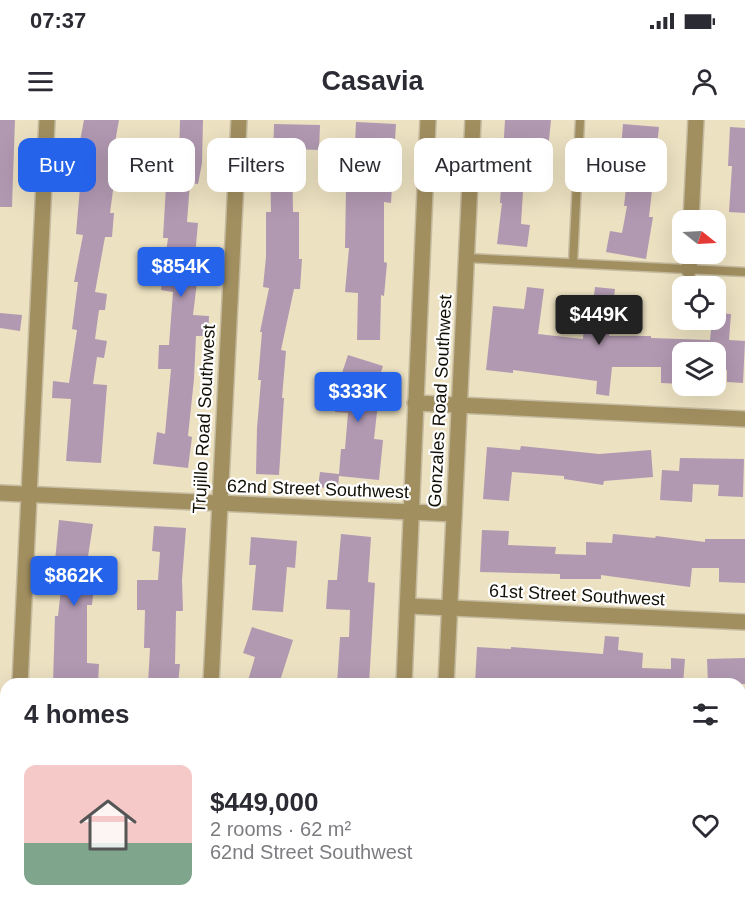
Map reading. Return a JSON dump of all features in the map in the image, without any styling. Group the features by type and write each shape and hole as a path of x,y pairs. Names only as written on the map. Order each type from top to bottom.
{"street":[{"path":"20,678 47,120"},
{"name":"Trujillo Road Southwest","path":"211,678 239,120"},
{"name":"Gonzales Road Southwest","path":"404,678 428,120"},
{"name":"Gonzales Road Southwest","path":"446,678 473,120"},
{"path":"692,210 696,120"},
{"path":"689,264 689,270"},
{"path":"415,403 745,419"},
{"name":"62nd Street Southwest","path":"0,493 219,505 454,514"},
{"name":"61st Street Southwest","path":"408,606 745,622"}],"lane":[{"path":"573,263 580,120"},
{"path":"467,258 745,272"}],"building":[{"path":"0,120 15,120 12,207 0,207"},
{"path":"84,120 119,120 116,138 108,138 108,192 113,192 110,213 114,213 112,237 105,237 95,292 107,294 105,310 99,310 95,339 107,341 104,358 97,357 93,384 107,385 101,463 66,461 71,399 52,398 53,381 69,383 77,330 72,329 78,282 74,282 83,235 76,234 80,192 96,192 96,138 81,138"},
{"path":"180,120 203,120 202,163 198,184 195,184 195,138 180,138"},
{"path":"505,120 551,120 549,138 504,138"},
{"path":"356,122 396,124 395,138 355,138"},
{"path":"274,124 320,125 318,150 306,150 306,138 274,138"},
{"path":"623,124 659,127 658,138 622,138"},
{"path":"730,127 745,128 745,213 729,212 732,166 728,166"},
{"path":"166,192 189,192 187,222 198,223 195,256 200,257 193,315 209,316 208,336 196,336 188,436 192,437 188,468 153,464 157,432 165,434 171,369 158,369 159,345 169,345 173,292 161,290 168,238 163,238"},
{"path":"271,192 293,192 293,212 299,212 299,259 302,259 300,289 294,289 281,350 286,351 279,475 256,474 261,380 258,380 262,332 260,332 269,288 263,287 266,212 271,212"},
{"path":"346,192 392,192 391,203 384,202 384,262 387,263 384,296 381,295 380,340 357,340 358,293 345,292 349,248 345,248"},
{"path":"501,192 523,192 521,224 530,225 527,247 497,244 502,203 500,203"},
{"path":"626,192 652,192 649,217 653,217 646,259 606,252 610,231 622,233 627,206 624,206"},
{"path":"527,287 544,289 538,334 583,339 584,327 590,328 595,287 615,289 609,336 710,340 711,330 726,330 726,314 731,314 729,340 745,341 743,383 727,382 726,342 672,342 672,384 661,383 661,367 612,367 609,396 596,394 597,381 513,370 513,373 486,370 493,306 524,309"},
{"path":"0,313 22,315 20,331 0,328"},
{"path":"348,355 383,366 374,393 379,394 374,439 383,440 379,480 339,476 338,489 318,487 320,472 339,474 341,449 345,449 348,413 335,412 336,391"},
{"path":"521,446 599,454 651,450 653,477 604,481 603,485 564,479 564,476 512,472 509,501 483,499 487,447 520,450"},
{"path":"680,458 744,459 743,497 718,496 719,485 693,484 692,502 660,500 662,470 679,471"},
{"path":"59,520 93,524 85,576 95,577 92,605 87,605 87,663 99,664 98,678 53,678 55,616 58,616 64,562 55,561"},
{"path":"154,526 186,528 182,580 183,611 176,611 175,664 180,664 179,678 148,678 150,648 144,648 145,610 137,610 137,580 158,580 160,552 152,551"},
{"path":"482,530 509,531 508,545 556,547 555,554 586,555 586,542 612,543 613,534 705,542 705,539 745,539 745,583 719,582 719,568 692,568 690,587 601,575 601,579 560,579 560,574 480,572"},
{"path":"341,534 371,537 368,582 375,583 369,678 337,678 340,637 349,637 350,610 326,609 328,580 337,580"},
{"path":"251,537 297,541 295,568 287,567 283,612 252,610 256,565 249,565"},
{"path":"252,627 293,640 281,678 249,678 255,657 243,653"},
{"path":"605,636 619,637 618,650 643,653 642,668 671,669 671,658 685,659 683,678 475,678 477,647 511,649 511,647 603,654"},
{"path":"745,658 745,678 708,678 707,659"}]}
